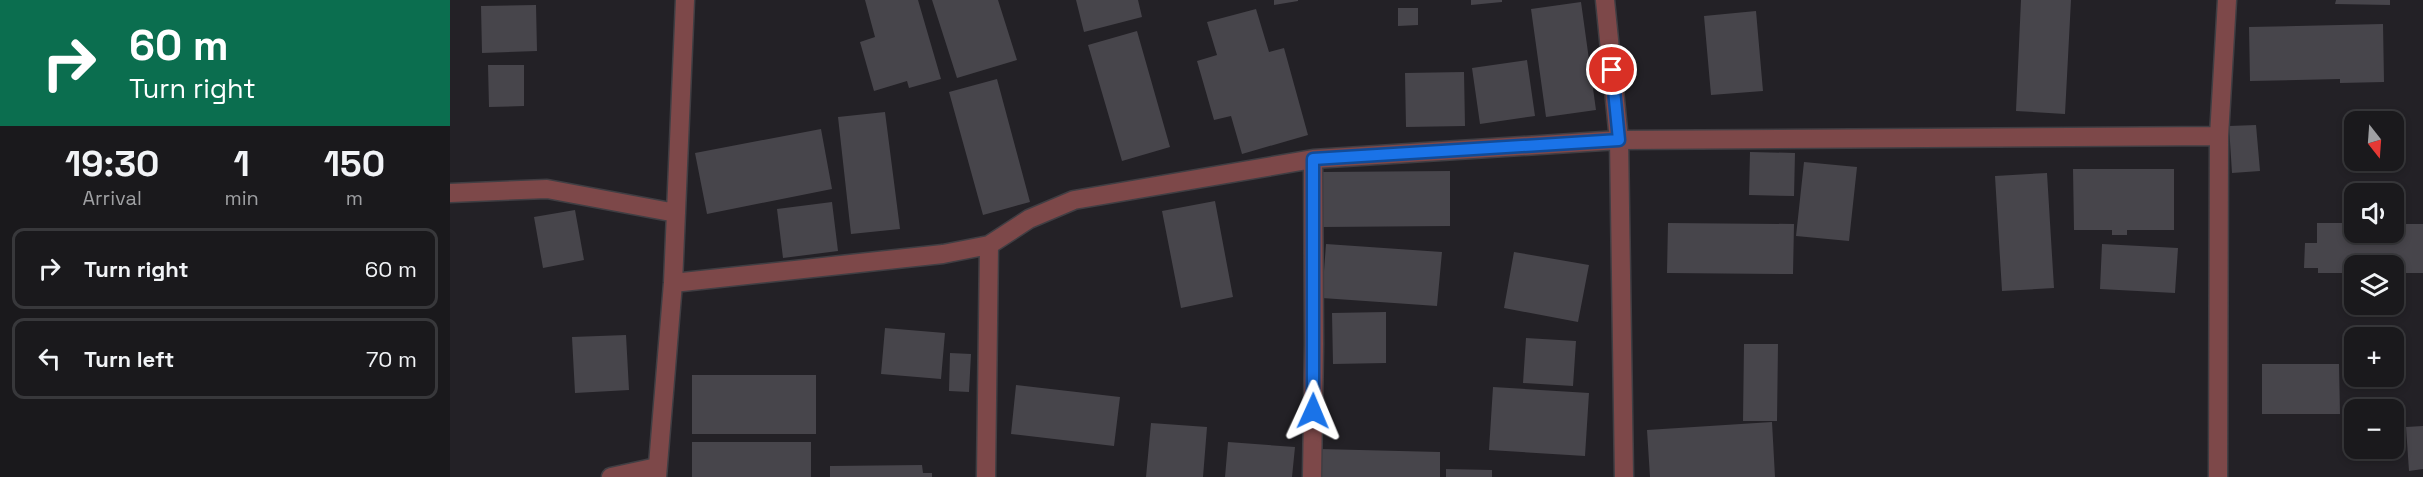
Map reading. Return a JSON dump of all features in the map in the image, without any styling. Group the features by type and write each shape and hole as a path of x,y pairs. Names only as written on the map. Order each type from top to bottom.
{"street":[{"path":"611,477 657,472 673,283 685,0"},
{"path":"1605,0 1619,140 1624,477"},
{"path":"2218,477 2219,136 2227,0"},
{"path":"673,283 943,254 989,245 1029,219 1074,200 1313,159 1619,140 2219,136"},
{"path":"1312,477 1313,159"},
{"path":"450,193 547,189 676,213"},
{"path":"986,477 989,245"}],"building":[{"path":"865,0 918,0 941,79 909,88 907,81 874,91 860,42 875,37"},
{"path":"932,0 998,0 1017,60 957,78"},
{"path":"1076,0 1138,0 1142,17 1084,32"},
{"path":"1274,0 1298,0 1298,1 1274,5"},
{"path":"1471,0 1502,0 1502,2 1471,5"},
{"path":"2021,0 2071,0 2065,114 2016,111"},
{"path":"2336,0 2390,0 2390,5 2335,4"},
{"path":"1581,2 1596,110 1546,117 1531,9"},
{"path":"536,5 537,51 482,53 481,6"},
{"path":"1398,8 1418,8 1418,25 1398,26"},
{"path":"1256,9 1269,52 1284,48 1308,135 1242,154 1231,116 1214,120 1197,61 1217,55 1207,22"},
{"path":"1756,11 1763,91 1711,95 1704,16"},
{"path":"2383,24 2384,82 2340,83 2340,79 2250,81 2249,27"},
{"path":"1137,31 1170,147 1122,161 1088,45"},
{"path":"1527,60 1535,116 1480,124 1472,68"},
{"path":"488,65 524,65 524,106 489,107"},
{"path":"1464,72 1465,126 1406,127 1405,73"},
{"path":"997,79 1030,202 983,215 949,92"},
{"path":"885,112 900,229 851,234 838,117"},
{"path":"2256,125 2260,171 2232,173 2229,126"},
{"path":"821,129 832,189 707,214 695,153"},
{"path":"1750,152 1795,153 1794,196 1749,195"},
{"path":"1804,162 1857,167 1849,241 1796,236"},
{"path":"2073,169 2174,169 2174,230 2127,230 2127,235 2112,235 2112,230 2074,230"},
{"path":"1450,171 1450,226 1323,227 1323,172"},
{"path":"2047,173 2054,288 2002,291 1995,176"},
{"path":"1215,201 1233,297 1181,308 1162,211"},
{"path":"832,202 838,251 783,258 777,209"},
{"path":"575,210 584,260 543,268 534,217"},
{"path":"1668,223 1794,224 1793,274 1667,273"},
{"path":"2317,223 2344,223 2344,243 2404,243 2404,224 2423,224 2423,273 2404,273 2404,255 2344,255 2344,273 2318,273 2318,268 2304,268 2305,243 2317,243"},
{"path":"1326,244 1442,252 1437,306 1322,298"},
{"path":"2102,244 2178,248 2175,293 2100,289"},
{"path":"1514,252 1589,265 1578,322 1504,308"},
{"path":"1386,312 1386,363 1333,364 1332,313"},
{"path":"885,328 945,333 941,379 881,374"},
{"path":"626,335 629,390 575,393 572,337"},
{"path":"1526,338 1576,341 1573,386 1523,383"},
{"path":"1744,344 1778,344 1777,421 1743,421"},
{"path":"950,353 971,354 969,392 949,391"},
{"path":"2262,364 2339,364 2340,414 2262,414"},
{"path":"692,375 816,375 816,434 692,434"},
{"path":"1016,385 1120,397 1114,446 1011,434"},
{"path":"1493,387 1589,393 1585,456 1489,450"},
{"path":"1772,422 1775,477 1650,477 1647,430"},
{"path":"1151,423 1207,427 1203,477 1146,477"},
{"path":"2423,426 2423,469 2409,471 2406,427"},
{"path":"692,442 811,442 811,477 692,477"},
{"path":"1228,442 1295,447 1292,477 1225,477"},
{"path":"1320,449 1440,452 1440,477 1319,477"},
{"path":"922,465 923,473 932,473 932,477 830,477 830,466"},
{"path":"1446,469 1492,470 1492,477 1446,477"}],"route":[{"path":"1313,411 1313,159 1619,140 1612,70"}]}
